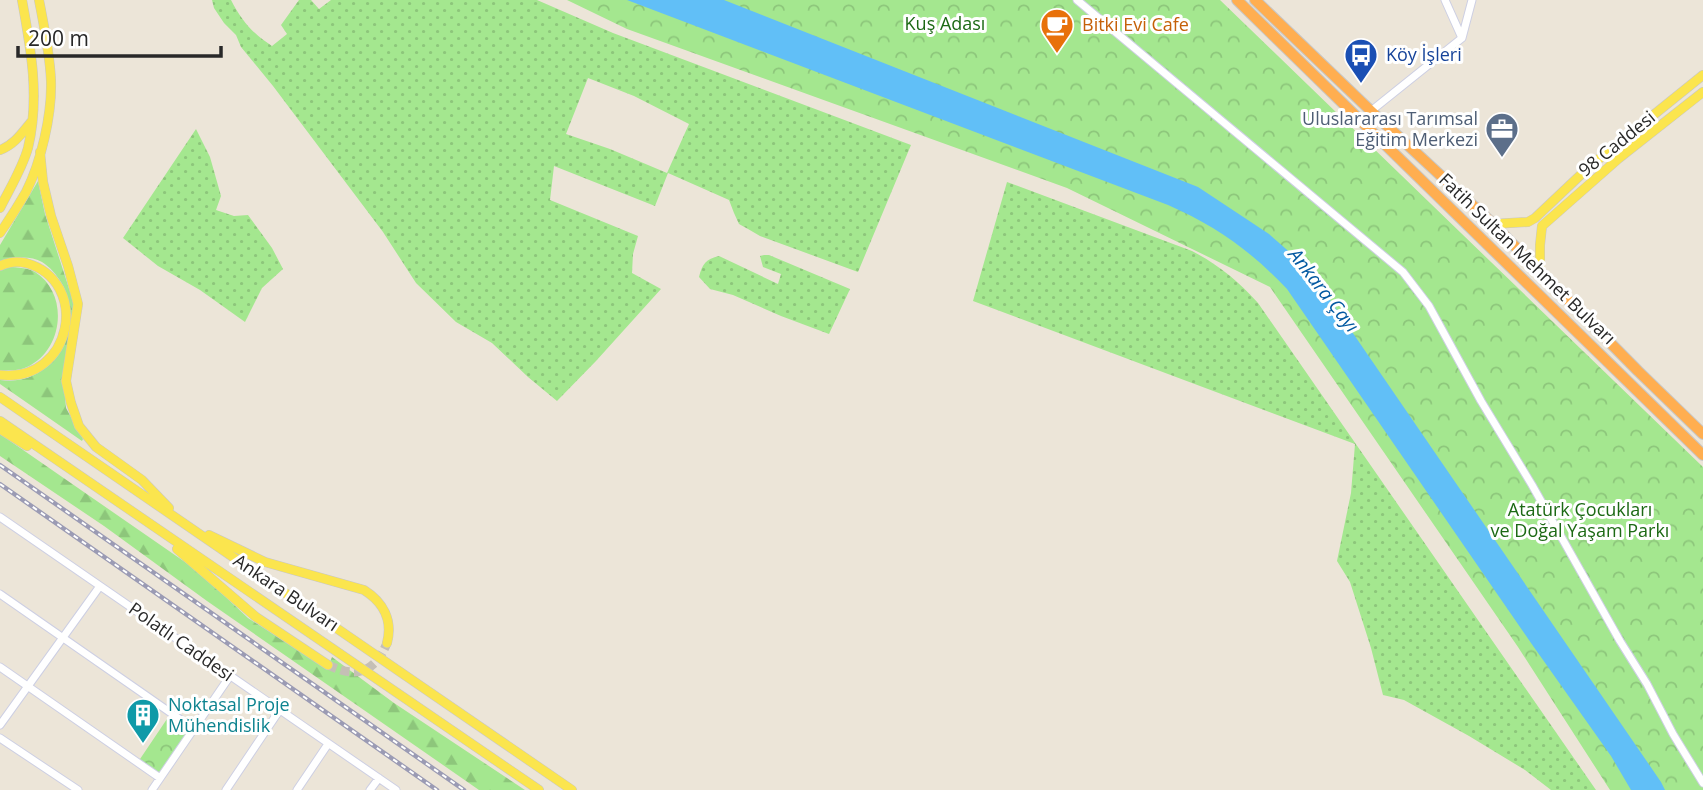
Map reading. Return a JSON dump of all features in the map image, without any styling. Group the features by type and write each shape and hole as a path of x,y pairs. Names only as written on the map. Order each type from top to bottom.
{"highway":[{"name":"Fatih Sultan Mehmet Bulvarı","path":"1237,0 1703,455"},
{"name":"Fatih Sultan Mehmet Bulvarı","path":"1255,0 1493,224 1703,434"}],"main road":[{"path":"0,208 20,171 28,148 32,121 35,83 22,0"},
{"path":"0,233 27,190 48,122 51,81 39,0"},
{"name":"98 Caddesi","path":"1539,222 1588,167 1703,75"},
{"name":"98 Caddesi","path":"1539,222 1703,92"},
{"path":"0,150 14,142 32,121"},
{"path":"40,152 48,204 78,304 66,381 79,426 96,447 142,480 185,524 265,562 364,590 373,596 384,610 389,629 387,643"},
{"path":"1493,224 1539,222 1540,273"},
{"path":"0,266 19,261 34,265 47,273 60,290 66,312 62,337 53,355 43,365 14,376 0,375"},
{"name":"Ankara Bulvarı","path":"0,397 572,790"},
{"name":"Ankara Bulvarı","path":"0,421 539,790"},
{"path":"0,429 113,499 202,569 257,617 328,665"}],"street":[{"path":"1077,0 1403,272 1429,306 1481,401 1703,783"},
{"path":"1445,0 1462,38"},
{"path":"1371,111 1462,38 1472,0"},
{"name":"Polatlı Caddesi","path":"0,517 396,790"},
{"path":"0,724 100,586"},
{"path":"0,594 194,729"},
{"path":"0,667 160,778"},
{"path":"152,790 230,676"},
{"path":"226,790 279,711"},
{"path":"0,738 78,790"},
{"path":"297,790 328,744"},
{"path":"370,790 379,778"}],"green space":[{"path":"212,0 231,0 248,26 272,46 287,34 281,25 299,0 311,0 319,9 331,0 537,0 613,33 911,145 858,272 760,236 739,224 729,200 668,173 655,206 554,166 550,200 638,236 632,273 661,289 557,401 492,343 456,322 416,283 383,232 214,8","holes":["588,78 634,96 689,124 667,173 566,134"]},
{"name":"Atatürk Çocukları ve Doğal Yaşam Parkı","path":"567,0 1220,0 1703,467 1703,790 1610,790 1518,647 1270,287 1067,188 627,29"},
{"path":"196,129 210,157 221,196 216,210 234,216 248,215 272,248 283,269 262,288 245,322 200,290 158,266 123,238"},
{"path":"38,181 45,214 74,304 64,385 66,408 82,441 0,384 0,380 28,378 50,364 64,342 68,328 68,299 62,285 48,266 27,258 0,262 0,245"},
{"path":"1007,182 1192,251 1219,268 1251,295 1258,303 1596,790 1551,790 1525,770 1469,736 1404,700 1383,695 1350,582 1337,561 1351,493 1355,444 973,301"},
{"path":"764,255 850,289 829,334 733,295 710,289 699,277 705,263 719,256 778,284 781,274 763,267 760,256"},
{"path":"0,269 31,270 46,282 54,294 58,322 55,336 39,359 24,368 0,371"},
{"path":"0,434 198,571 248,618 327,669 332,657 394,703 525,790 479,790 0,456"},
{"path":"171,713 194,729 160,778 138,762"}],"water":[{"path":"627,0 724,0 1198,187 1269,234 1302,263 1324,291 1665,790 1631,790 1611,756 1287,289 1246,251 1202,222 1168,205"}],"tunnel":[{"path":"328,665 348,672 364,670 377,661 387,643"}],"railway":[{"path":"0,465 464,790"},
{"path":"0,484 437,790"}],"place":[{"name":"Bitki Evi Cafe","path":"1057,55"},
{"name":"Köy İşleri","path":"1361,85"},
{"name":"Uluslararası Tarımsal Eğitim Merkezi","path":"1502,159"},
{"name":"Noktasal Proje Mühendislik","path":"143,745"}],"park label":[{"name":"Kuş Adası","path":"945,24"}],"water label":[{"name":"Ankara Çayı","path":"1324,290"}]}
